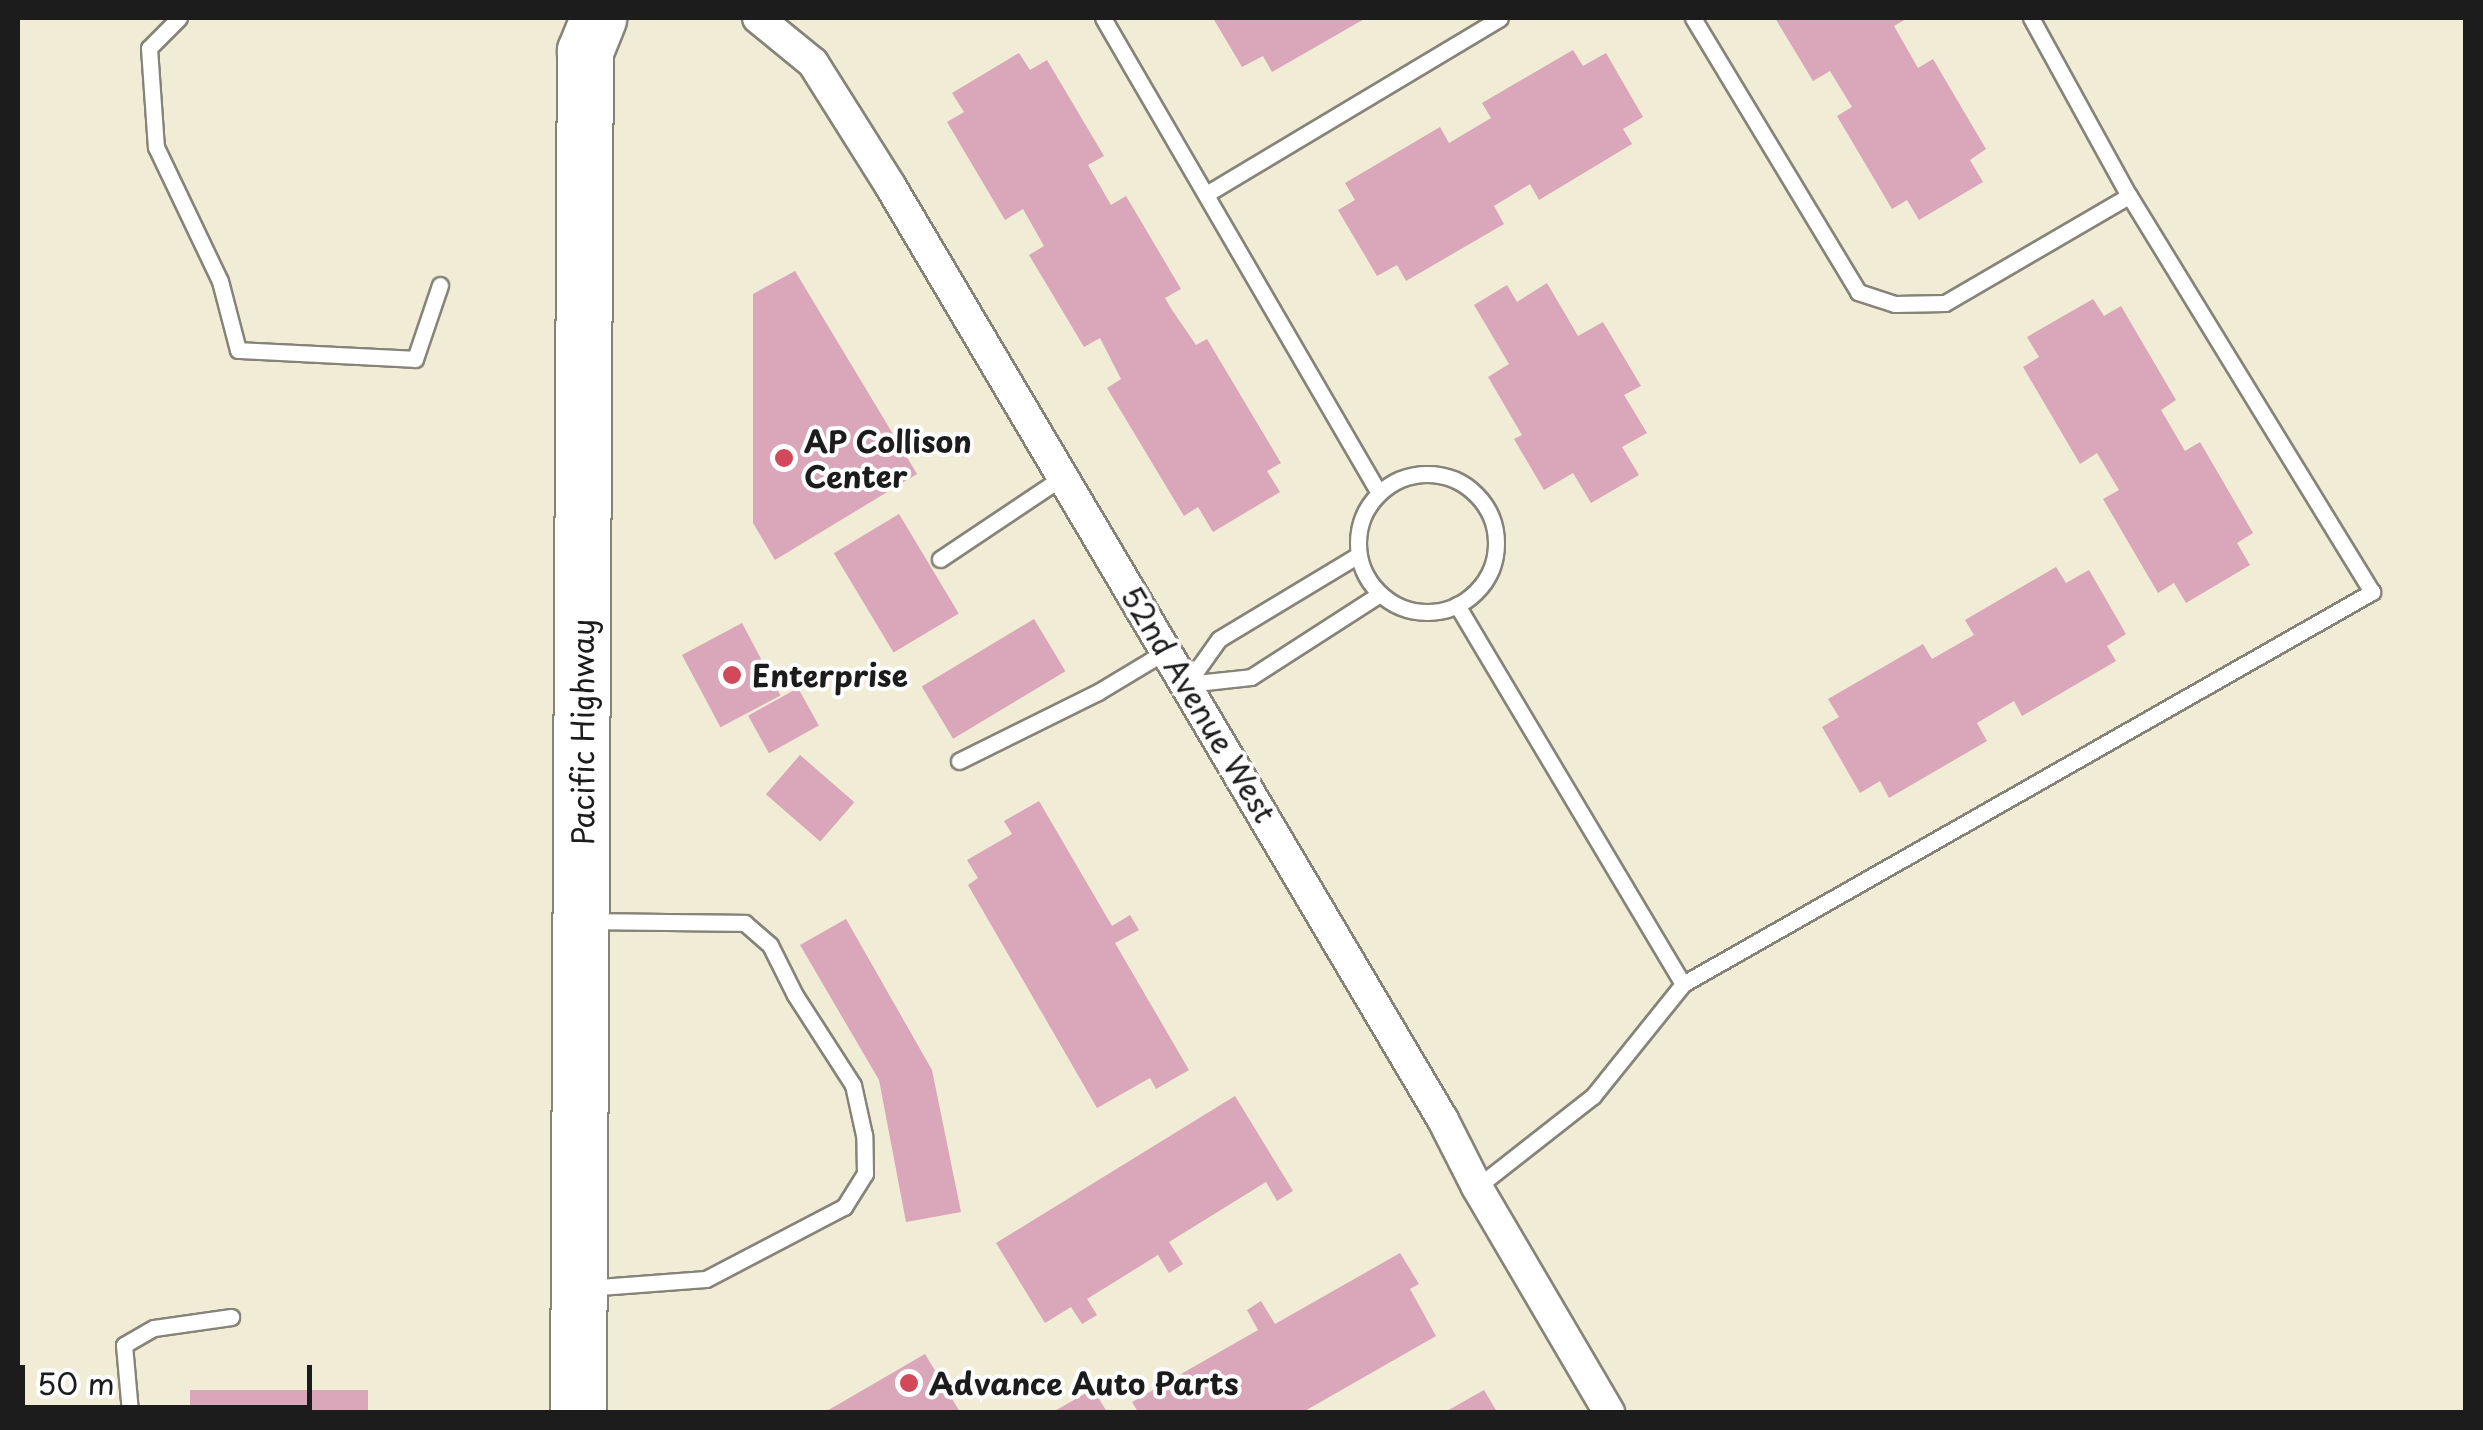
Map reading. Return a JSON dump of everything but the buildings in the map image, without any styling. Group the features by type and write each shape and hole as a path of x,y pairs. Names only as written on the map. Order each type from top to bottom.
{"highway":[{"name":"Pacific Highway","path":"578,1412 581,29"}],"street":[{"name":"52nd Avenue West","path":"758,18 813,63 1168,650 1610,1412"}],"lane":[{"path":"179,18 149,48 156,147 220,282 238,350 415,358 440,286"},
{"path":"1103,18 1380,493"},
{"path":"1208,193 1500,18"},
{"path":"1693,18 1858,292 1895,304 1945,303 2129,196"},
{"path":"1477,1186 1593,1096 1683,984 2372,592 2129,196 2031,18"},
{"path":"1420,474 1442,475 1464,484 1481,500 1492,520 1497,542 1493,565 1482,585 1457,605 1421,612 1399,607 1380,594 1366,576 1358,554 1358,532 1366,510 1398,480 1420,474"},
{"path":"940,559 1064,476"},
{"path":"1187,684 1220,639 1358,554"},
{"path":"1187,684 1251,677 1380,594"},
{"path":"1457,605 1683,984"},
{"path":"959,760 1098,692 1168,650"},
{"path":"580,1288 706,1279 844,1207 864,1174 864,1135 852,1086 795,995 770,945 746,923 581,921"},
{"path":"130,1412 124,1346 154,1328 231,1317"}],"place":[{"name":"AP Collison Center","path":"784,458"},
{"name":"Enterprise","path":"732,675"},
{"name":"Advance Auto Parts","path":"909,1383"}]}
